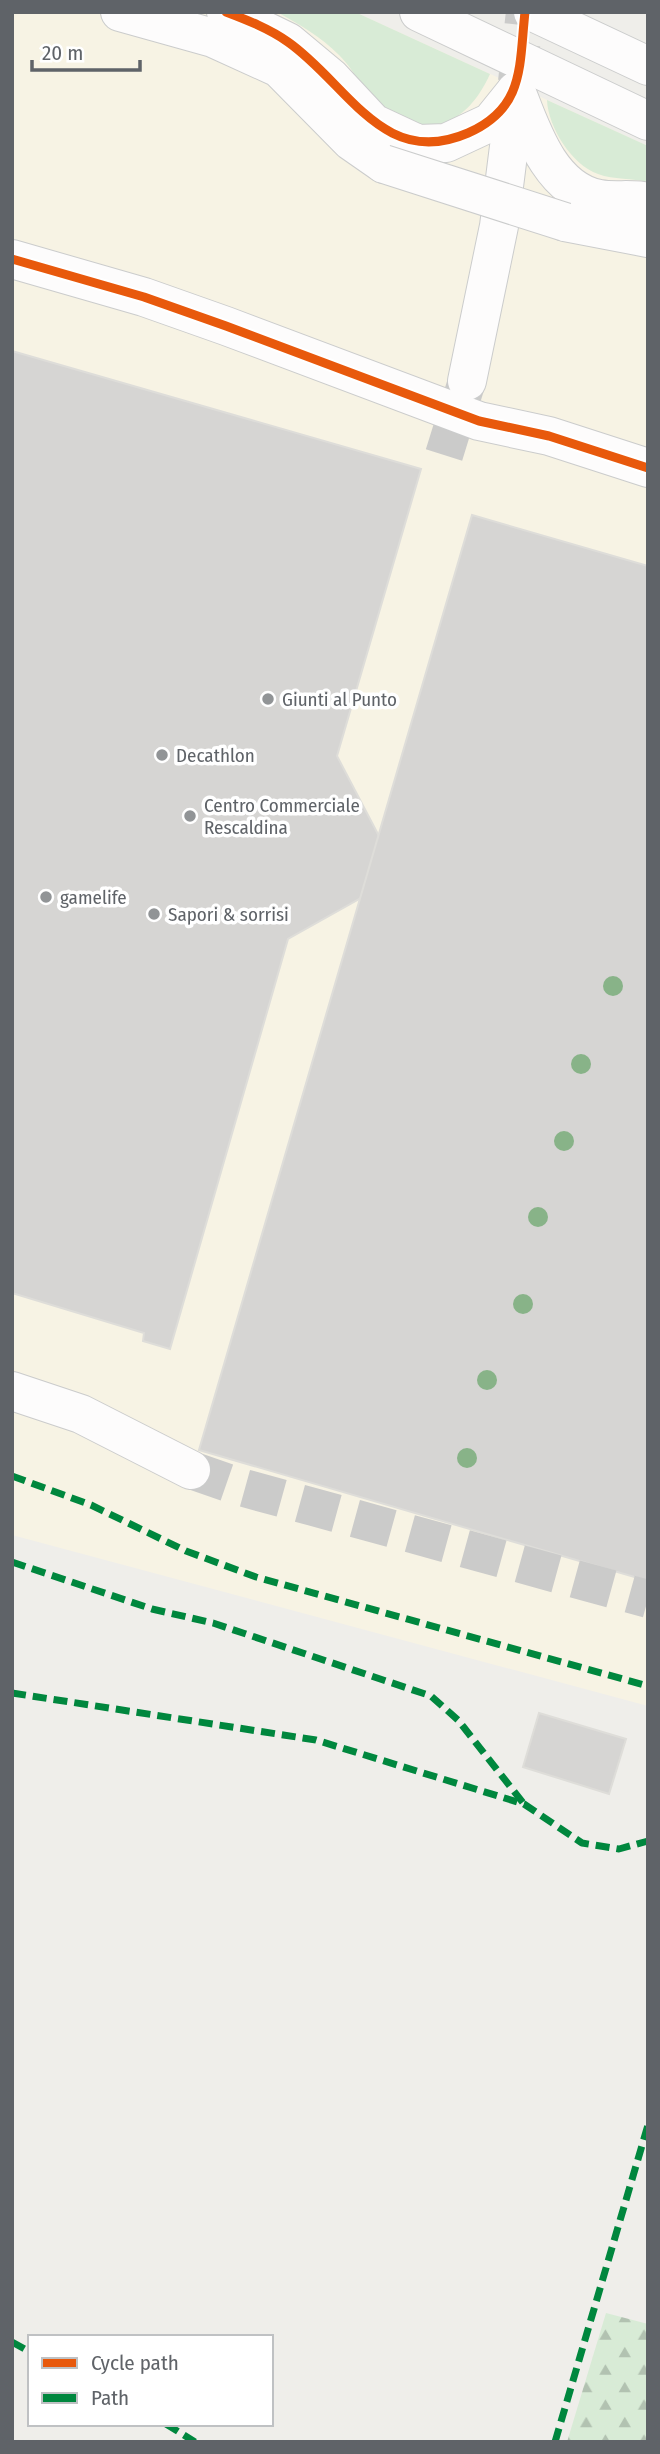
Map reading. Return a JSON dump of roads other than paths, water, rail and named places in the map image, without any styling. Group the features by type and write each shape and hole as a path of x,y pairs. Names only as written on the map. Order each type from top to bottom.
{"street":[{"path":"120,12 214,38 279,68 351,141 384,164 565,222 648,238"},
{"path":"226,12 288,42 330,77 373,123 418,144 446,143 491,122 517,86"},
{"path":"419,12 648,121"},
{"path":"533,12 648,66"},
{"path":"517,86 539,146 554,170 573,187 598,200 648,202"},
{"path":"467,381 499,226 517,86"},
{"path":"12,259 203,317 479,421 549,436 648,468"},
{"path":"12,1391 81,1414 191,1470"}],"tunnel":[{"path":"517,82 525,12"},
{"path":"444,455 467,381"},
{"path":"191,1470 237,1486 648,1599"}],"place":[{"name":"Giunti al Punto","path":"268,699"},
{"name":"Decathlon","path":"162,755"},
{"name":"Centro Commerciale Rescaldina","path":"190,816"},
{"name":"gamelife","path":"46,897"},
{"name":"Sapori & sorrisi","path":"154,914"}]}
